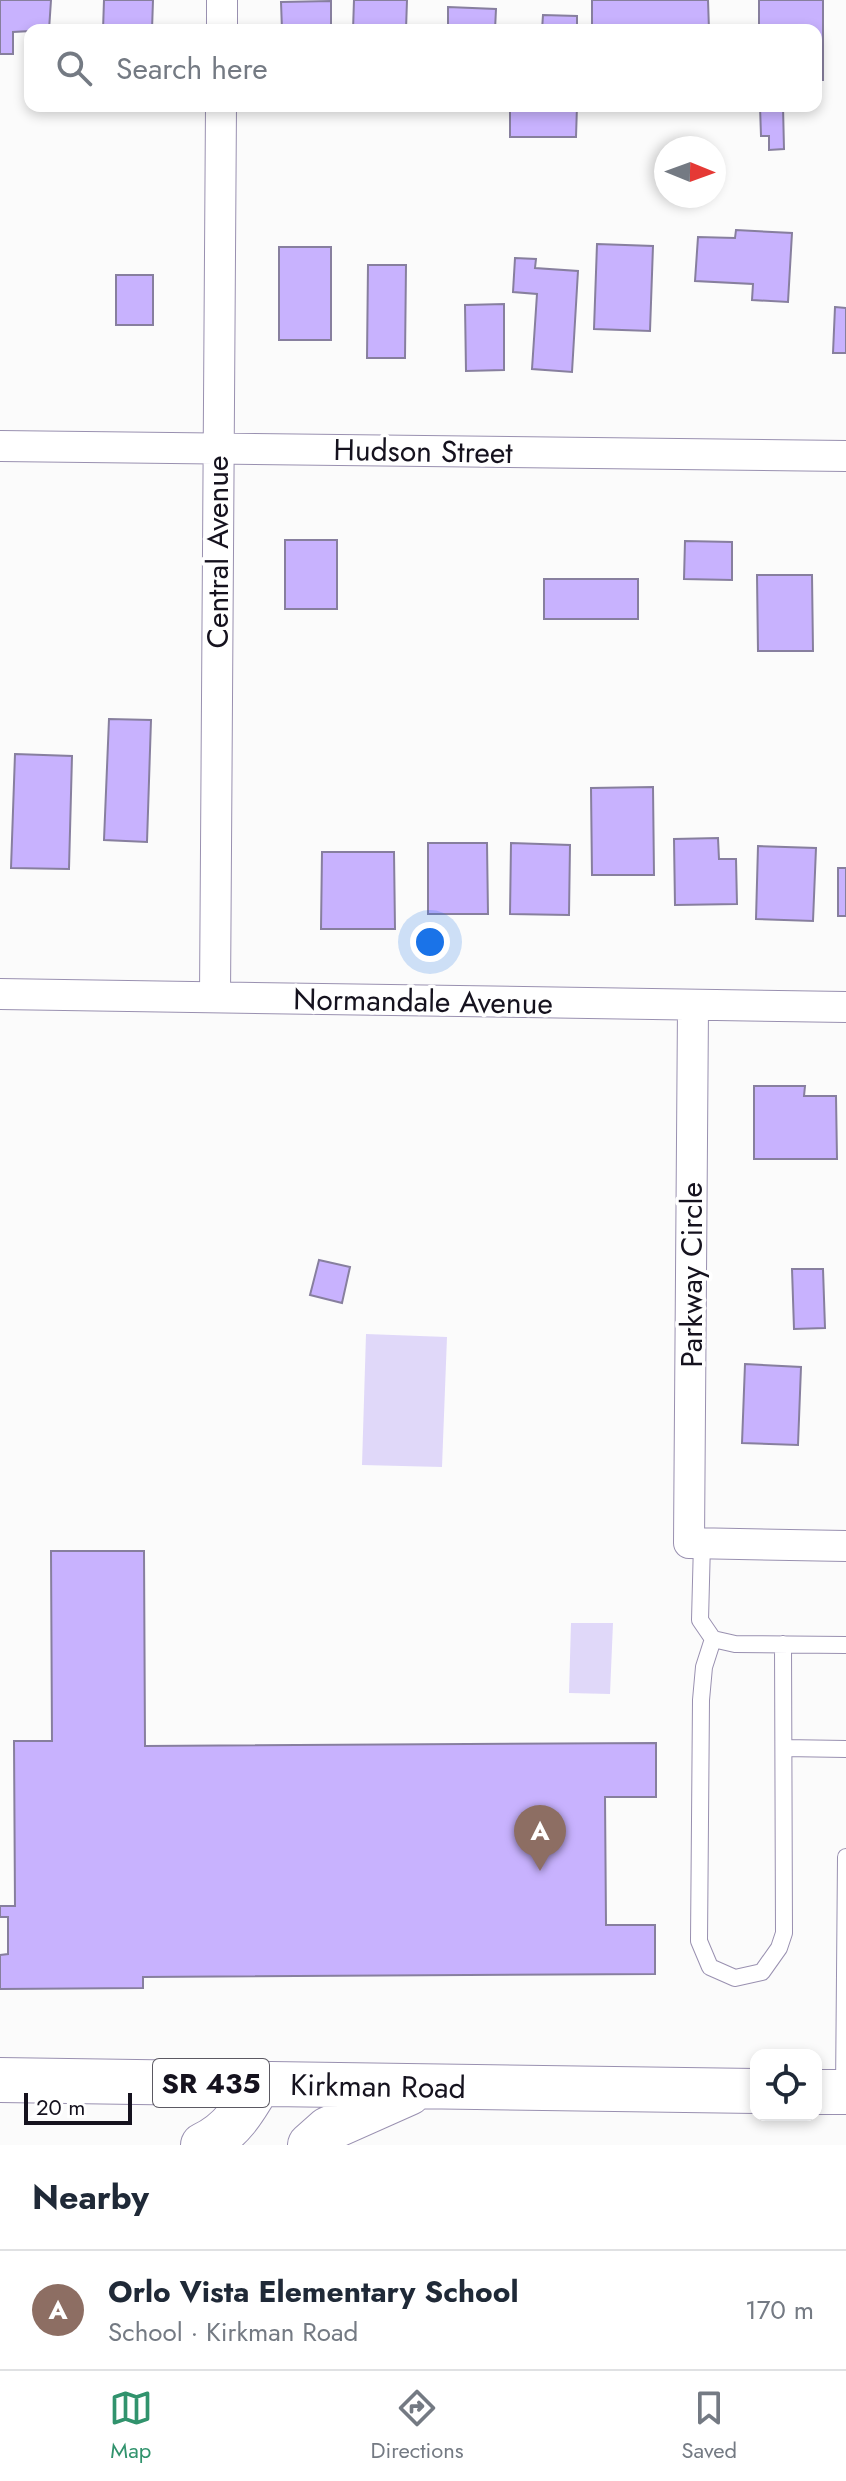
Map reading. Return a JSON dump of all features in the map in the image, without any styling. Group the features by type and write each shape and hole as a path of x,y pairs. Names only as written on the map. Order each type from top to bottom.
{"main road":[{"name":"Kirkman Road","path":"0,2080 750,2091"},
{"path":"203,2145 220,2137 240,2117 259,2084"},
{"path":"310,2145 328,2129 422,2088"}],"street":[{"path":"222,0 222,24"},
{"name":"Central Avenue","path":"215,997 221,112"},
{"name":"Hudson Street","path":"0,446 846,456"},
{"name":"Normandale Avenue","path":"0,994 846,1007"},
{"name":"Parkway Circle","path":"693,1007 696,1543"},
{"path":"696,1543 846,1546"}],"lane":[{"path":"696,1543 700,1620 713,1639 735,1644 846,1645"},
{"path":"713,1639 704,1667 701,1700 699,1941 710,1967 735,1978 762,1972 779,1948 784,1933 783,1644"},
{"path":"784,1748 846,1749"},
{"path":"835,2092 846,1857"}],"shaded area":[{"path":"366,1334 447,1337 442,1467 362,1465"},
{"path":"571,1623 613,1623 610,1694 569,1693"}],"building":[{"path":"0,0 51,0 49,24 24,24 24,31 13,32 13,54 0,54"},
{"path":"104,0 153,0 152,24 103,24"},
{"path":"354,0 407,0 406,24 353,24"},
{"path":"592,0 708,0 709,24 592,24"},
{"path":"759,0 823,0 823,80 822,24 759,24"},
{"path":"331,1 331,24 282,24 281,2"},
{"path":"448,7 496,9 495,24 448,24"},
{"path":"543,15 577,16 577,24 542,24"},
{"path":"510,112 577,112 576,137 510,137"},
{"path":"760,112 783,112 784,149 769,150 769,136 761,136"},
{"path":"736,230 792,233 788,302 752,300 753,284 695,281 698,237 735,238"},
{"path":"597,244 653,246 650,331 594,329"},
{"path":"279,247 331,247 331,340 279,340"},
{"path":"515,258 536,259 535,268 578,271 572,372 532,369 537,294 513,292"},
{"path":"368,265 406,265 405,358 367,358"},
{"path":"116,275 153,275 153,325 116,325"},
{"path":"504,304 504,370 466,371 465,305"},
{"path":"835,307 846,308 846,353 833,353"},
{"path":"285,540 337,540 337,609 285,609"},
{"path":"685,541 732,542 732,580 684,579"},
{"path":"757,575 812,575 813,651 758,651"},
{"path":"544,579 638,579 638,619 544,619"},
{"path":"109,719 151,720 147,842 104,840"},
{"path":"15,754 72,756 69,869 11,868"},
{"path":"653,787 654,875 592,875 591,788"},
{"path":"718,838 719,859 736,859 737,904 675,905 674,839"},
{"path":"428,843 487,843 488,914 428,914"},
{"path":"511,843 570,845 569,915 510,914"},
{"path":"758,846 816,848 813,921 756,919"},
{"path":"322,852 394,852 395,929 321,929"},
{"path":"838,868 846,868 846,916 838,916"},
{"path":"754,1086 805,1086 804,1096 836,1096 837,1159 754,1159"},
{"path":"319,1260 350,1267 342,1303 310,1295"},
{"path":"792,1269 823,1269 825,1328 794,1329"},
{"path":"745,1364 801,1367 798,1445 742,1443"},
{"path":"51,1551 144,1551 145,1746 656,1743 656,1797 605,1797 606,1925 655,1925 655,1974 143,1977 143,1988 0,1989 0,1955 8,1954 8,1917 0,1917 0,1906 15,1906 14,1741 52,1741"}],"place":[{"name":"Orlo Vista Elementary School","path":"540,1871"}]}
